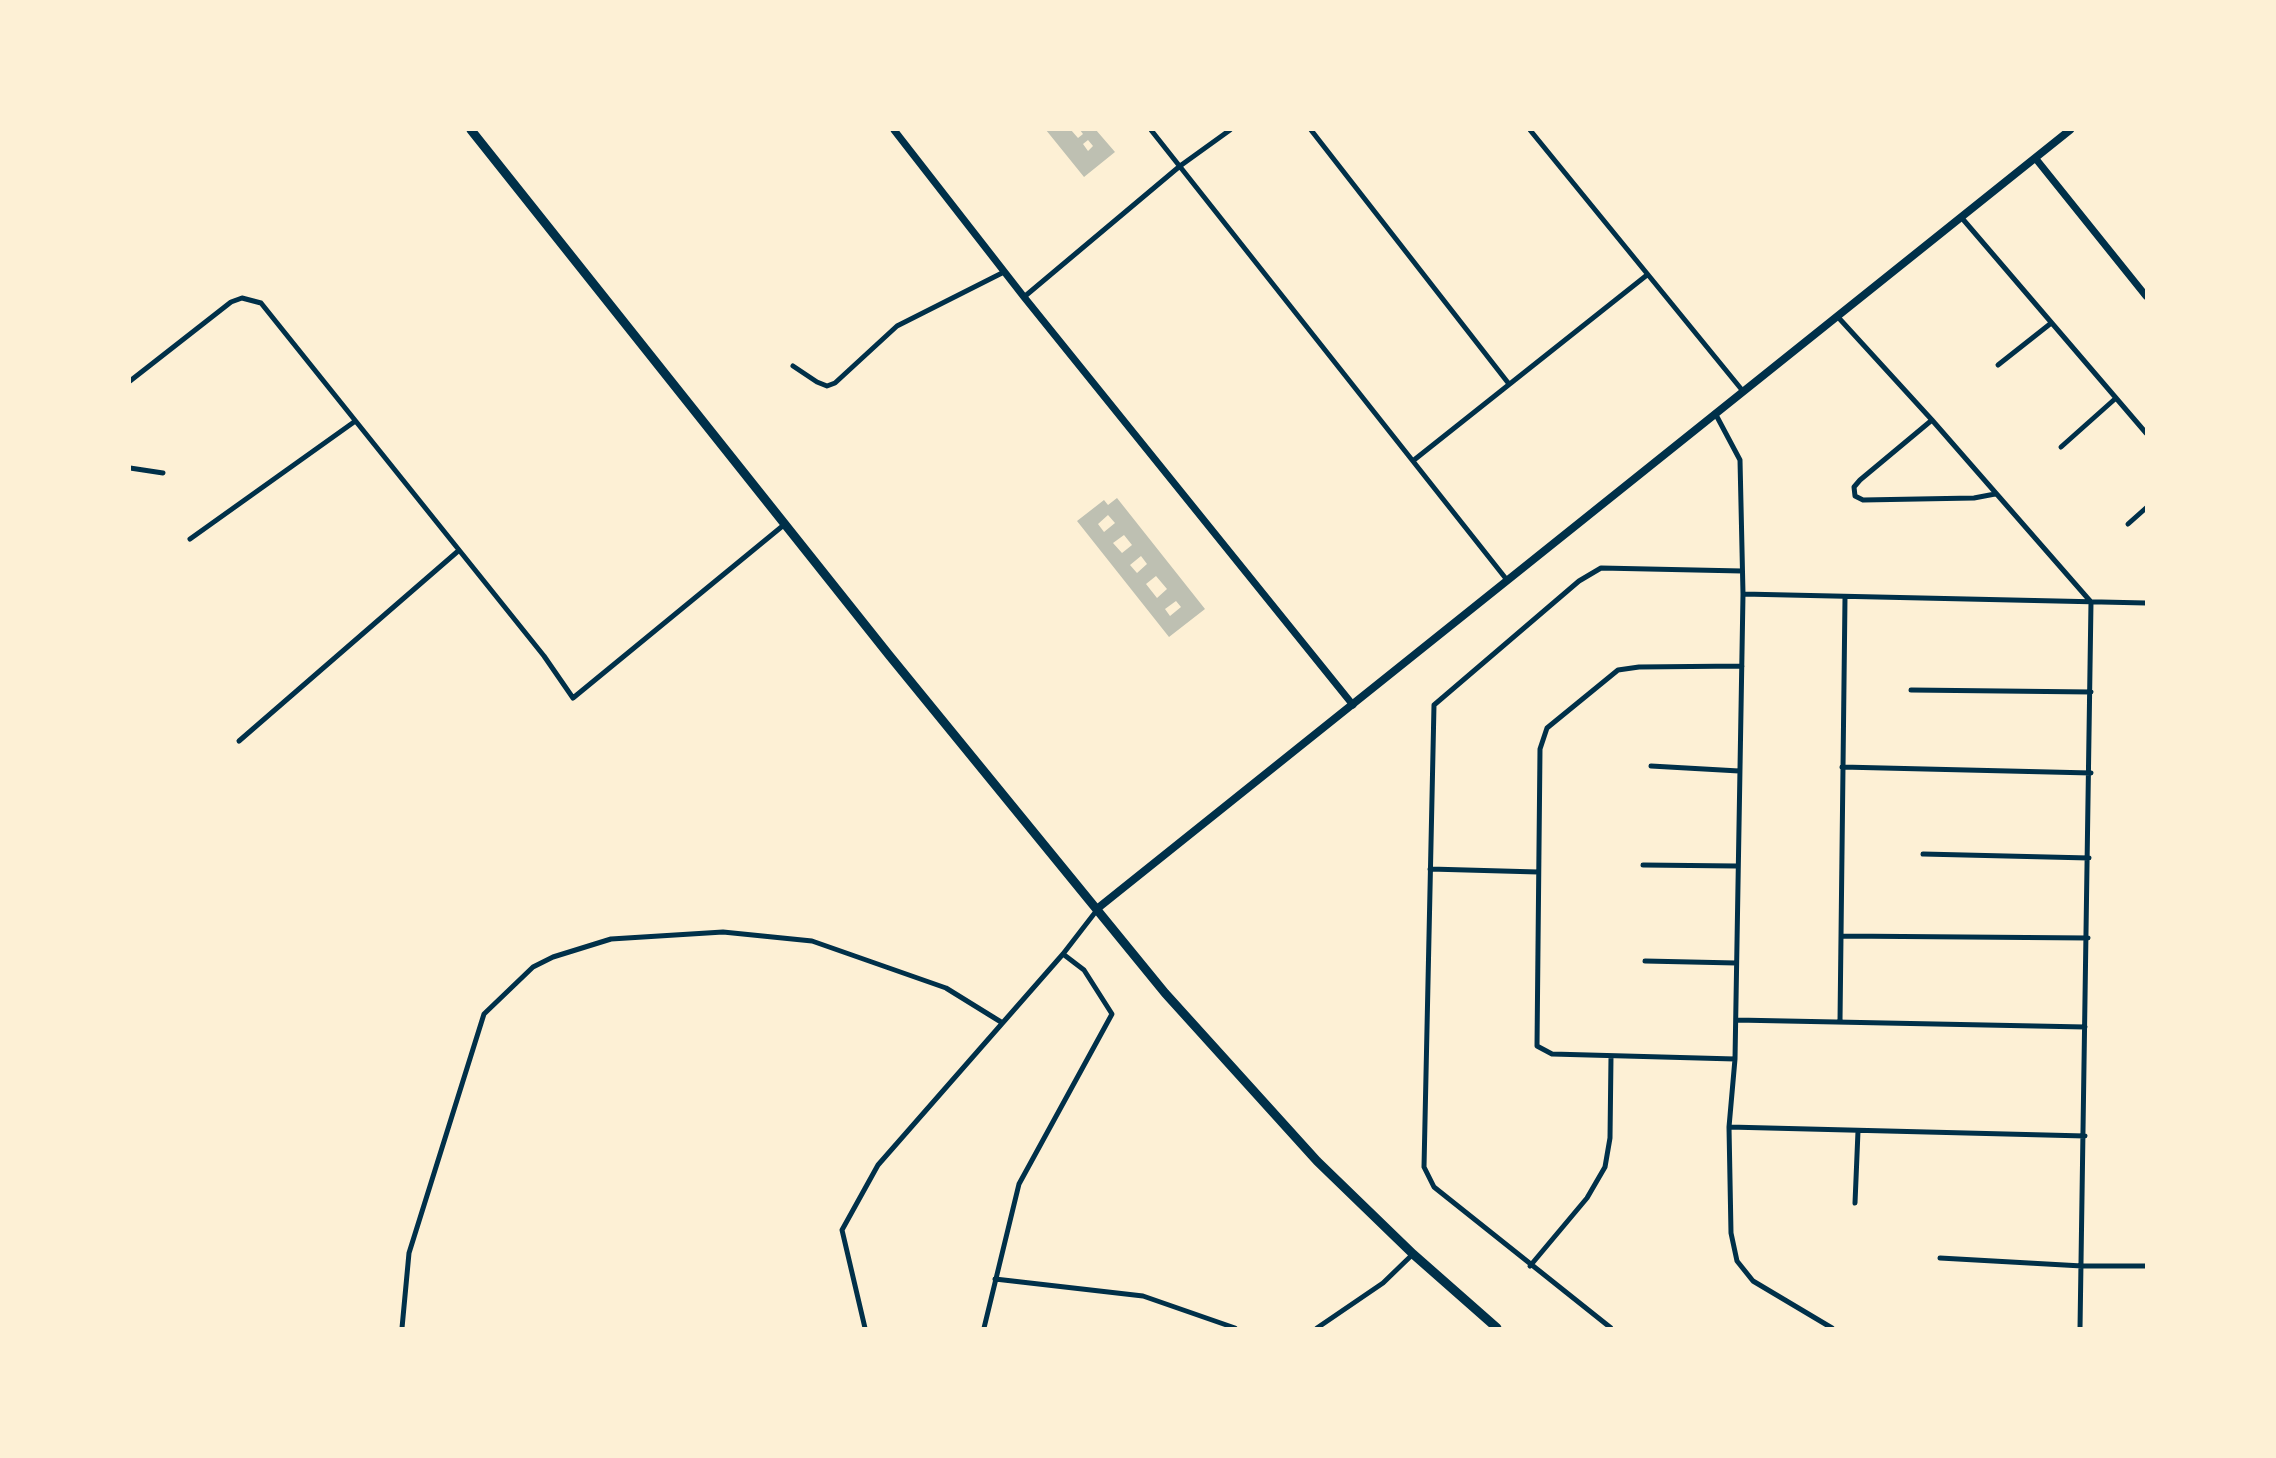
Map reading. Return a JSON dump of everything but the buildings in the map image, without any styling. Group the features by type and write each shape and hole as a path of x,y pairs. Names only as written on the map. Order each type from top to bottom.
{"main road":[{"path":"471,130 973,759 1098,908 1165,993 1317,1161 1413,1254 1497,1328"},
{"path":"1098,908 1714,412 2070,130"}],"street":[{"path":"894,130 1004,272 1353,705"},
{"path":"1151,130 1507,580"},
{"path":"1024,297 1180,166 1230,130"},
{"path":"1311,130 1509,384"},
{"path":"1530,130 1742,390"},
{"path":"2036,159 2147,296"},
{"path":"1961,217 2050,324 2147,433"},
{"path":"793,366 817,382 827,386 835,383 897,326 1004,272"},
{"path":"1414,460 1647,275"},
{"path":"130,381 230,302 252,299 261,303 457,552 544,656 573,698 785,524"},
{"path":"1837,316 2091,602 2091,774 2080,1328"},
{"path":"1998,365 2050,324"},
{"path":"2061,447 2116,398"},
{"path":"1714,412 1740,460 1743,594 1736,866 1735,1059 1729,1128 1731,1233 1737,1261 1753,1282 1832,1328"},
{"path":"1932,420 1860,480 1854,487 1855,496 1863,500 1974,498 1995,494"},
{"path":"190,539 354,422"},
{"path":"130,468 163,473"},
{"path":"2128,524 2147,508"},
{"path":"239,741 457,552"},
{"path":"1611,1328 1434,1187 1424,1167 1434,705 1579,581 1601,568 1742,571"},
{"path":"1743,594 2147,603"},
{"path":"1840,1021 1844,598"},
{"path":"1735,1059 1552,1054 1537,1046 1540,749 1547,728 1618,670 1639,667 1742,666"},
{"path":"1911,690 2091,692"},
{"path":"1651,766 1739,771"},
{"path":"1842,767 2091,774"},
{"path":"1923,854 2089,858"},
{"path":"1643,865 1736,866"},
{"path":"1430,869 1538,872"},
{"path":"865,1328 842,1230 878,1165 1063,954 1098,908"},
{"path":"401,1328 409,1253 484,1014 533,967 553,957 611,939 709,933 812,941 946,988 1001,1022"},
{"path":"1841,936 2088,938"},
{"path":"984,1328 1019,1184 1112,1014 1084,970 1063,954"},
{"path":"1645,961 1736,963"},
{"path":"1736,1020 2085,1027"},
{"path":"1530,1266 1587,1198 1605,1167 1610,1138 1611,1057"},
{"path":"1729,1128 2084,1136"},
{"path":"1855,1203 1858,1130"},
{"path":"1317,1328 1383,1283 1413,1254"},
{"path":"1940,1258 2082,1266 2147,1266"},
{"path":"995,1279 1143,1296 1235,1328"}]}
